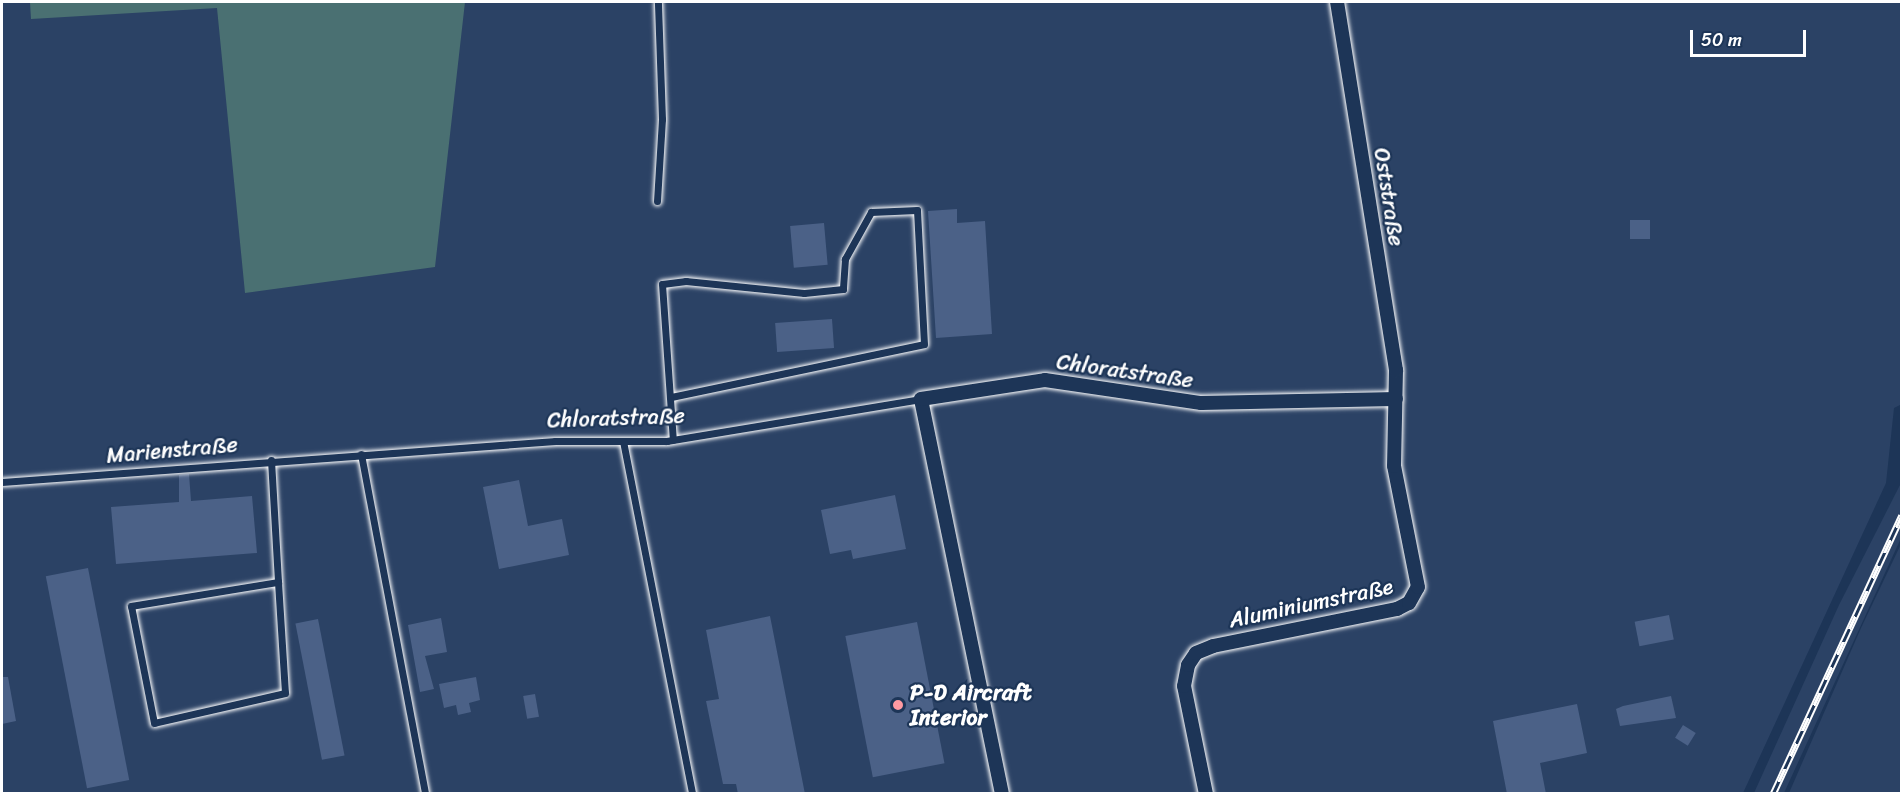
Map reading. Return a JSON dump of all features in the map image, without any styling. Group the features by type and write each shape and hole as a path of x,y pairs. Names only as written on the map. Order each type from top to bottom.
{"street":[{"name":"Oststraße","path":"1337,2 1396,370 1396,399"},
{"name":"Chloratstraße","path":"921,399 1045,380 1201,403 1396,399"},
{"path":"921,399 1002,794"},
{"name":"Aluminiumstraße","path":"1206,794 1184,686 1185,672 1196,653 1213,646 1397,609 1416,592 1394,466 1396,399"}],"lane":[{"path":"657,201 662,119 658,2"},
{"path":"671,397 924,344 917,210 871,212 845,259 843,289 804,293 686,280 662,284 673,440"},
{"name":"Chloratstraße","path":"345,456 673,440 921,399"},
{"path":"623,441 692,794"},
{"path":"361,454 425,794"},
{"name":"Marienstraße","path":"2,482 345,456"},
{"path":"271,460 285,693 154,723 131,606 278,582"}],"shaded area":[{"path":"2,2 1901,2 1902,404 1894,408 1886,483 1743,793 2,794"},
{"path":"1901,483 1901,538 1784,793 1754,793 1839,605"},
{"path":"1901,544 1901,793 1789,793 1861,628"}],"green space":[{"path":"30,2 465,2 435,267 245,293 217,8 31,19"}],"building":[{"path":"957,209 957,223 985,221 992,334 936,338 928,211"},
{"path":"1630,220 1650,220 1650,239 1630,239"},
{"path":"824,223 828,265 794,268 790,226"},
{"path":"832,319 834,348 777,352 775,323"},
{"path":"189,474 191,501 252,496 257,553 116,564 111,507 179,502 179,475"},
{"path":"519,480 528,526 562,519 569,555 499,569 483,487"},
{"path":"895,495 906,549 853,559 851,550 830,554 821,510"},
{"path":"88,568 129,780 87,788 46,576"},
{"path":"1669,615 1674,640 1639,646 1635,622"},
{"path":"770,616 805,794 738,794 736,784 723,784 706,701 719,699 706,630"},
{"path":"441,618 447,652 425,656 434,689 420,692 408,625"},
{"path":"318,619 345,755 322,760 295,623"},
{"path":"917,622 944,763 873,777 845,636"},
{"path":"2,677 8,677 16,721 2,724"},
{"path":"476,677 480,700 469,703 471,712 458,715 456,705 444,708 439,684"},
{"path":"535,694 539,717 527,719 523,696"},
{"path":"1671,696 1676,718 1620,726 1616,709"},
{"path":"1577,704 1587,753 1540,763 1546,794 1507,794 1493,721"},
{"path":"1683,725 1696,733 1688,746 1675,738"}],"railway":[{"path":"1773,794 1902,515"}],"place":[{"name":"P-D Aircraft Interior","path":"898,705"}]}
